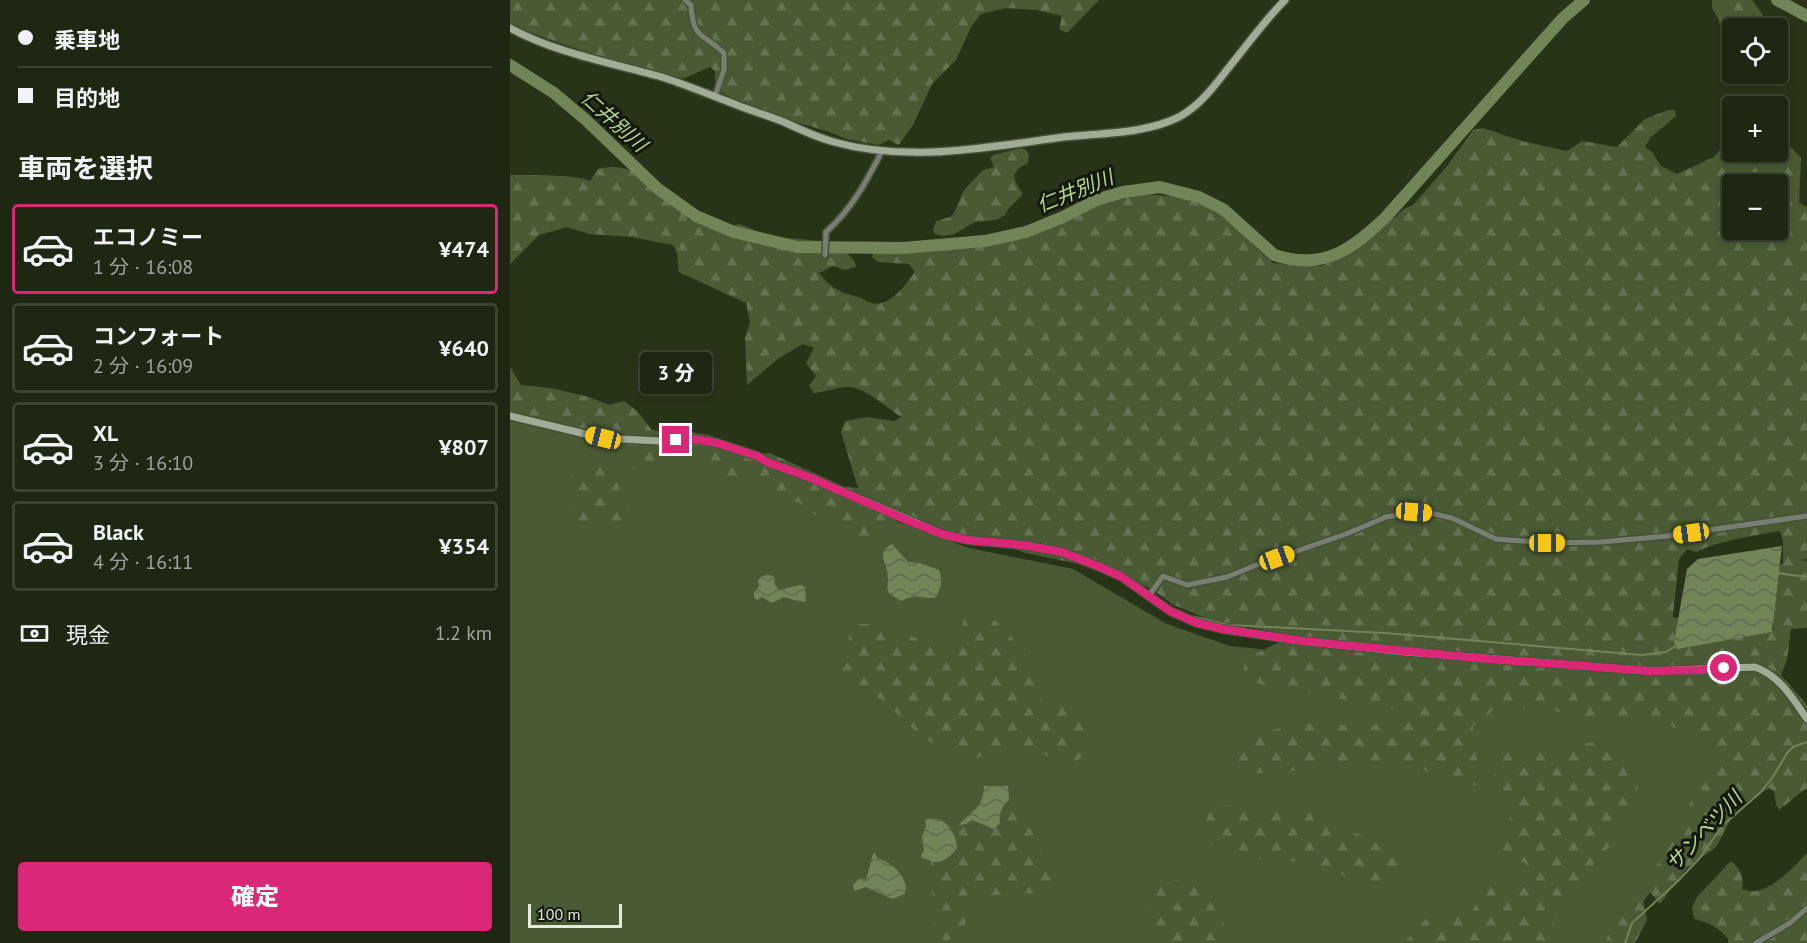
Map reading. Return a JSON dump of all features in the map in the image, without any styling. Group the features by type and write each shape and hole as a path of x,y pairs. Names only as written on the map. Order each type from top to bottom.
{"street":[{"path":"686,0 691,5 692,23 697,31 724,53 724,70 715,96"},
{"path":"510,28 554,47 715,96 806,133 836,142 882,151 908,153 950,151 1123,131 1157,125 1178,117 1192,109 1207,95 1285,0"},
{"path":"825,255 826,232 861,191 882,151"},
{"path":"510,416 603,438 659,441 694,439 717,443 757,456 942,534 967,540 1023,545 1062,552 1122,577 1170,611 1197,623 1302,641 1406,652 1650,671 1755,667 1768,672 1776,679 1807,719"},
{"path":"1148,597 1163,576 1187,585 1227,577 1396,514 1430,513 1452,518 1496,539 1547,543 1601,543 1807,516"},
{"path":"1756,943 1790,923 1807,908"}],"green space":[{"path":"510,0 1099,0 1067,33 1059,29 1062,16 1036,10 1006,8 981,14 971,27 956,60 932,84 915,121 899,145 889,140 878,145 847,139 769,114 721,93 715,82 715,71 710,67 685,78 671,77 613,62 510,25"},
{"path":"1712,0 1752,0 1763,15 1761,18 1722,18 1722,36 1719,20 1712,8"},
{"path":"1668,110 1675,110 1676,116 1650,138 1645,147 1652,152 1661,166 1677,174 1714,157 1722,148 1722,162 1788,162 1788,144 1801,158 1799,203 1807,207 1807,559 1801,560 1807,561 1807,628 1791,629 1787,660 1781,675 1807,705 1807,789 1779,810 1774,791 1769,788 1737,808 1716,847 1686,869 1660,904 1644,885 1680,829 1688,807 1711,764 1709,749 1666,722 1585,718 1555,711 1499,706 1473,726 1474,750 1486,785 1497,773 1493,754 1601,742 1619,755 1638,787 1616,839 1577,884 1554,922 1550,943 1404,943 1426,919 1470,914 1478,901 1479,884 1508,883 1525,876 1528,867 1524,862 1507,864 1494,853 1497,837 1509,824 1512,801 1498,787 1464,784 1420,769 1337,763 1286,772 1249,774 1227,760 1228,752 1253,733 1305,724 1393,723 1403,717 1395,709 1263,685 1252,681 1244,672 1244,660 1283,640 1285,634 1207,619 1172,604 1153,590 1117,572 1026,553 982,538 948,534 894,516 897,522 886,526 867,524 872,548 870,552 865,552 859,536 845,530 834,517 814,514 798,503 774,499 751,484 744,472 737,479 730,480 722,471 711,468 707,458 686,453 679,455 676,462 668,464 652,461 642,469 634,469 629,464 625,467 621,464 624,445 601,442 597,447 586,446 510,411 510,367 521,385 551,388 589,397 609,405 624,401 637,411 652,430 678,430 709,435 762,454 770,453 845,487 858,488 841,432 845,421 867,417 894,421 901,417 875,398 853,388 843,387 814,393 809,386 816,376 806,363 814,348 803,344 779,358 747,385 745,338 750,322 746,303 679,272 677,253 673,245 631,237 589,234 567,227 539,235 510,264 510,175 563,176 590,181 598,169 619,168 628,170 642,179 688,216 689,220 703,213 729,226 740,224 769,236 839,243 855,262 856,267 845,270 833,266 819,273 840,291 878,304 891,299 915,272 909,264 878,262 872,257 874,252 974,248 1043,229 1063,214 1105,199 1131,195 1182,197 1228,214 1246,233 1253,245 1273,263 1322,266 1347,255 1404,209 1413,205 1448,165 1473,130 1483,128 1522,141 1567,151 1582,141 1617,147 1645,119","holes":["1780,531 1783,541 1783,563 1774,569 1769,604 1774,630 1764,631 1673,617 1679,559 1687,549 1696,552 1726,541"]},
{"path":"1021,148 1029,155 1028,163 1015,173 1015,180 1023,194 1005,215 996,220 975,222 954,234 943,236 935,234 933,230 936,221 950,217 964,190 983,170 994,167 990,158 993,155"},
{"path":"510,420 567,433 694,446 969,548 1073,569 1167,624 1230,646 1469,670 1739,691 1681,850 1632,917 1620,943 510,943"},
{"path":"576,445 581,466 591,462 595,453 614,450 610,461 619,488 634,515 628,525 616,527 608,516 602,513 598,515 600,522 593,527 579,526 571,505 573,495 569,481 574,458 570,448"},
{"path":"973,610 982,612 996,621 1024,650 1033,675 1036,696 1047,703 1069,705 1082,718 1088,753 1070,765 1032,750 1010,746 977,758 960,758 923,738 881,699 870,694 844,691 833,680 833,674 855,657 855,650 849,641 849,630 855,624 883,624 949,652 958,652 962,644 963,621"},
{"path":"1213,805 1231,805 1262,813 1303,811 1324,815 1340,827 1388,848 1399,859 1401,871 1389,882 1371,887 1316,866 1234,855 1222,850 1199,833 1199,819"},
{"path":"1017,808 1029,809 1035,816 1035,839 1053,868 1055,886 1048,894 986,896 976,903 963,928 946,943 934,927 930,849 954,831"},
{"path":"1807,853 1807,943 1728,943 1725,935 1717,929 1694,919 1692,908 1697,897 1731,861 1741,874 1742,889 1751,891 1759,890 1778,881"},
{"path":"1175,880 1199,881 1221,906 1226,943 1160,943 1151,931 1148,921 1150,894 1159,884"},
{"path":"1643,899 1647,920 1635,943 1605,943 1615,922 1624,910 1629,905"}],"water":[{"path":"892,544 908,562 920,563 939,570 941,584 936,597 917,596 901,601 889,593 888,573 883,555"},
{"path":"1782,546 1772,632 1677,649 1674,642 1687,569 1698,559"},
{"path":"768,575 773,576 774,583 779,590 800,585 805,587 806,602 784,597 772,603 762,597 757,600 754,593 759,586 758,580"},
{"path":"984,786 1008,786 1009,800 1001,810 1000,823 994,829 972,820 959,825 979,805"},
{"path":"938,819 946,824 956,840 957,849 948,858 939,862 922,858 921,855 924,851 922,837 926,826 925,820"},
{"path":"875,853 877,858 888,863 902,876 906,888 905,894 892,899 866,887 854,891 853,885 860,878 866,880"}],"waterway":[{"name":"仁井別川","path":"510,65 554,93 586,120 657,188 696,216 734,232 797,247 903,248 985,241 1026,232 1096,200 1123,192 1160,187 1199,197 1223,209 1274,255 1307,260 1322,259 1348,248 1385,218 1563,18 1584,0"},
{"name":"仁井別川","path":"1777,0 1807,16"},
{"path":"1777,573 1807,577"},
{"path":"1186,615 1229,625 1385,633 1642,655 1666,652 1677,645"},
{"name":"サンベツ川","path":"1625,943 1632,923 1699,859 1723,825 1761,792 1788,752 1793,747 1807,742"}],"route":[{"path":"676,440 694,439 717,443 757,456 942,534 967,540 1023,545 1062,552 1122,577 1170,611 1197,623 1223,629 1302,641 1477,658 1650,671 1724,668"}]}
